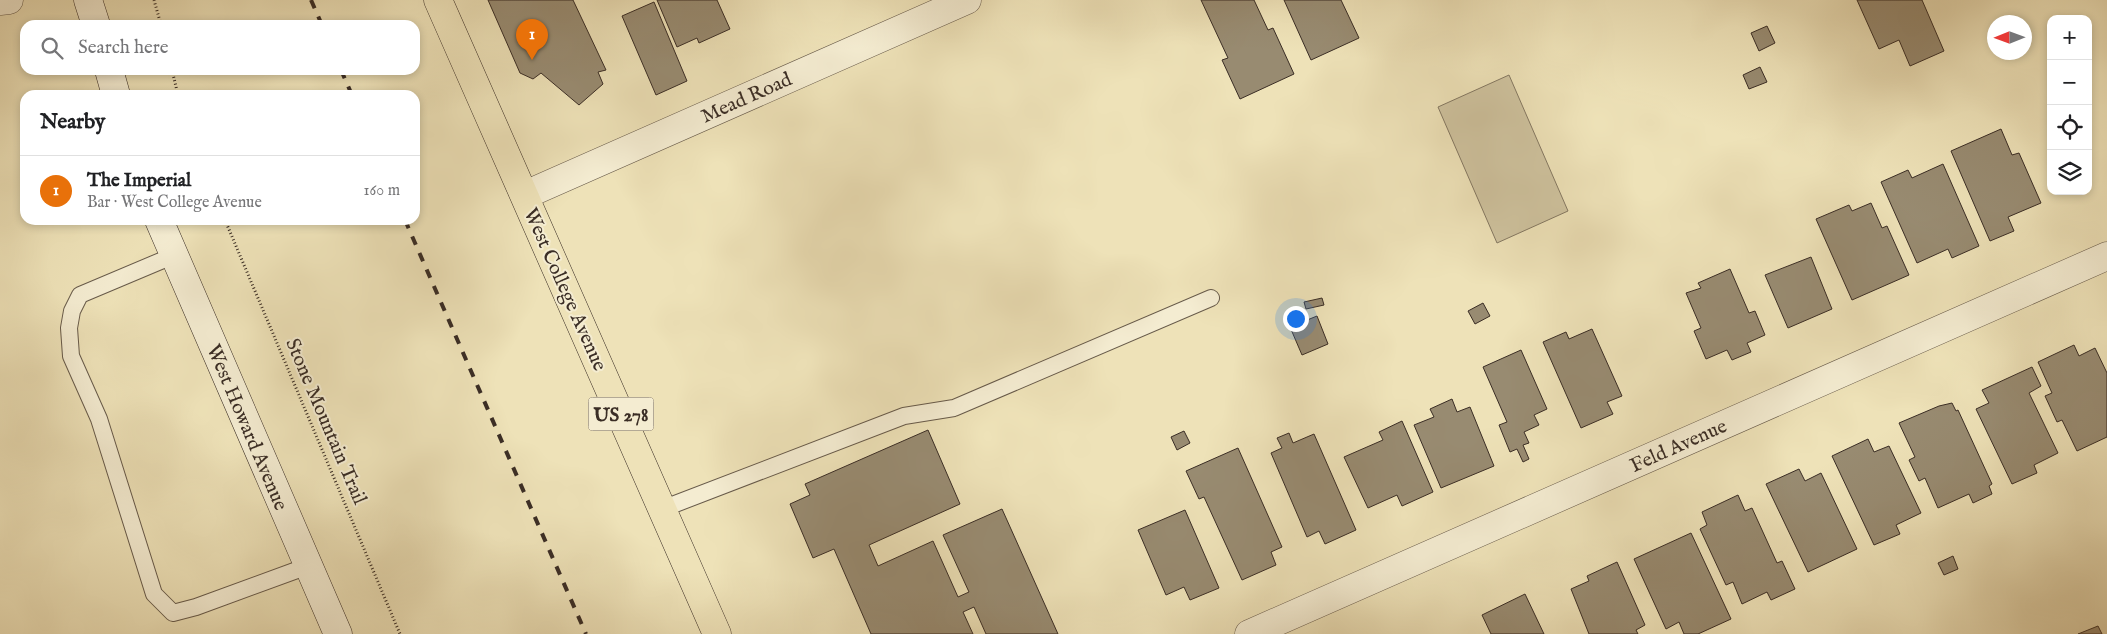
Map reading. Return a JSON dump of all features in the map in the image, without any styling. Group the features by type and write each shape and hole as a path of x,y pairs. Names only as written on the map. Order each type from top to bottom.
{"main road":[{"name":"West College Avenue","path":"438,0 717,634"}],"street":[{"path":"0,1 9,0"},
{"path":"88,0 94,20"},
{"name":"Mead Road","path":"525,195 968,0"},
{"path":"110,75 115,90"},
{"name":"West Howard Avenue","path":"161,225 338,634"},
{"name":"Feld Avenue","path":"1249,634 2107,256"}],"lane":[{"path":"175,256 80,295 72,312 69,328 71,356 99,419 154,594 173,613 196,607 308,566"},
{"path":"662,509 904,416 954,408 1211,298"}],"path":[{"path":"154,0 160,20"},
{"path":"173,75 177,90"},
{"name":"Stone Mountain Trail","path":"227,225 400,634"}],"shaded area":[{"path":"1509,75 1568,211 1497,243 1438,107"}],"building":[{"path":"488,0 573,0 606,70 598,72 603,84 579,105 541,73 533,79 520,73"},
{"path":"657,0 717,0 730,29 699,43 697,38 677,47"},
{"path":"1201,0 1254,0 1268,30 1273,28 1294,74 1240,99 1222,60 1228,58"},
{"path":"1284,0 1341,0 1359,38 1311,60"},
{"path":"1857,0 1922,0 1944,51 1910,66 1899,40 1879,49"},
{"path":"654,2 687,81 656,95 622,16"},
{"path":"1767,26 1775,43 1759,51 1751,33"},
{"path":"1760,67 1767,82 1749,89 1743,75"},
{"path":"2001,129 2012,155 2019,153 2041,203 2008,217 2014,231 1990,241 1951,151"},
{"path":"1943,164 1979,246 1952,258 1948,249 1917,263 1881,182 1908,170 1912,178"},
{"path":"1871,203 1882,228 1887,226 1909,275 1852,300 1816,219 1849,205 1852,211"},
{"path":"1811,257 1832,309 1788,328 1765,275"},
{"path":"1730,269 1749,313 1755,311 1765,335 1747,343 1751,352 1732,360 1727,350 1706,359 1694,331 1701,328 1686,293 1701,288 1698,283"},
{"path":"1322,298 1324,305 1306,309 1304,302"},
{"path":"1483,303 1490,316 1475,324 1468,311"},
{"path":"1317,316 1328,344 1302,355 1290,327"},
{"path":"1592,329 1622,396 1607,402 1613,414 1581,428 1543,342 1566,332 1569,339"},
{"path":"2074,345 2079,356 2095,348 2107,373 2107,437 2077,451 2062,420 2057,422 2045,396 2052,393 2038,362"},
{"path":"1521,350 1547,409 1534,415 1539,425 1524,432 1529,443 1523,445 1529,459 1523,462 1517,449 1510,452 1499,425 1507,422 1483,367"},
{"path":"2032,367 2041,386 2029,393 2058,453 2034,465 2037,473 2012,484 1976,409 1989,403 1982,390"},
{"path":"1452,399 1457,412 1470,407 1494,466 1441,488 1414,425 1434,417 1430,409"},
{"path":"1952,403 1956,411 1958,410 1992,484 1989,486 1992,494 1973,503 1969,494 1938,508 1925,478 1919,481 1909,460 1915,457 1899,423 1939,406"},
{"path":"1402,421 1433,492 1402,506 1397,495 1368,508 1344,457 1383,440 1379,432"},
{"path":"928,430 960,504 869,545 878,566 933,541 958,597 969,592 943,535 1002,509 1058,634 986,634 974,607 963,612 973,634 871,634 834,549 813,558 790,504 810,495 805,484"},
{"path":"1184,431 1190,443 1177,450 1171,437"},
{"path":"1289,433 1293,443 1314,434 1356,530 1325,544 1319,531 1307,537 1271,453 1282,448 1277,438"},
{"path":"1868,439 1874,452 1889,446 1921,513 1896,525 1900,534 1874,545 1832,456"},
{"path":"1238,448 1282,547 1271,552 1276,565 1242,580 1204,497 1199,499 1186,471"},
{"path":"1799,469 1805,481 1821,473 1857,549 1808,572 1766,484"},
{"path":"1738,495 1745,511 1752,508 1777,563 1782,561 1795,589 1771,600 1767,592 1742,604 1733,582 1726,585 1700,529 1707,525 1702,512"},
{"path":"1185,510 1219,588 1190,600 1184,587 1166,595 1138,530"},
{"path":"1691,533 1731,619 1698,634 1684,634 1679,622 1666,629 1634,559"},
{"path":"1953,556 1958,569 1944,575 1938,563"},
{"path":"1617,562 1645,625 1636,630 1638,634 1589,634 1571,589 1589,581 1587,576"},
{"path":"1525,594 1544,634 1491,634 1482,615"},
{"path":"2098,626 2102,634 2078,634"}],"railway":[{"path":"311,0 320,20"},
{"path":"343,75 350,90"},
{"path":"407,225 586,634"}],"place":[{"name":"The Imperial","path":"532,60"}]}
